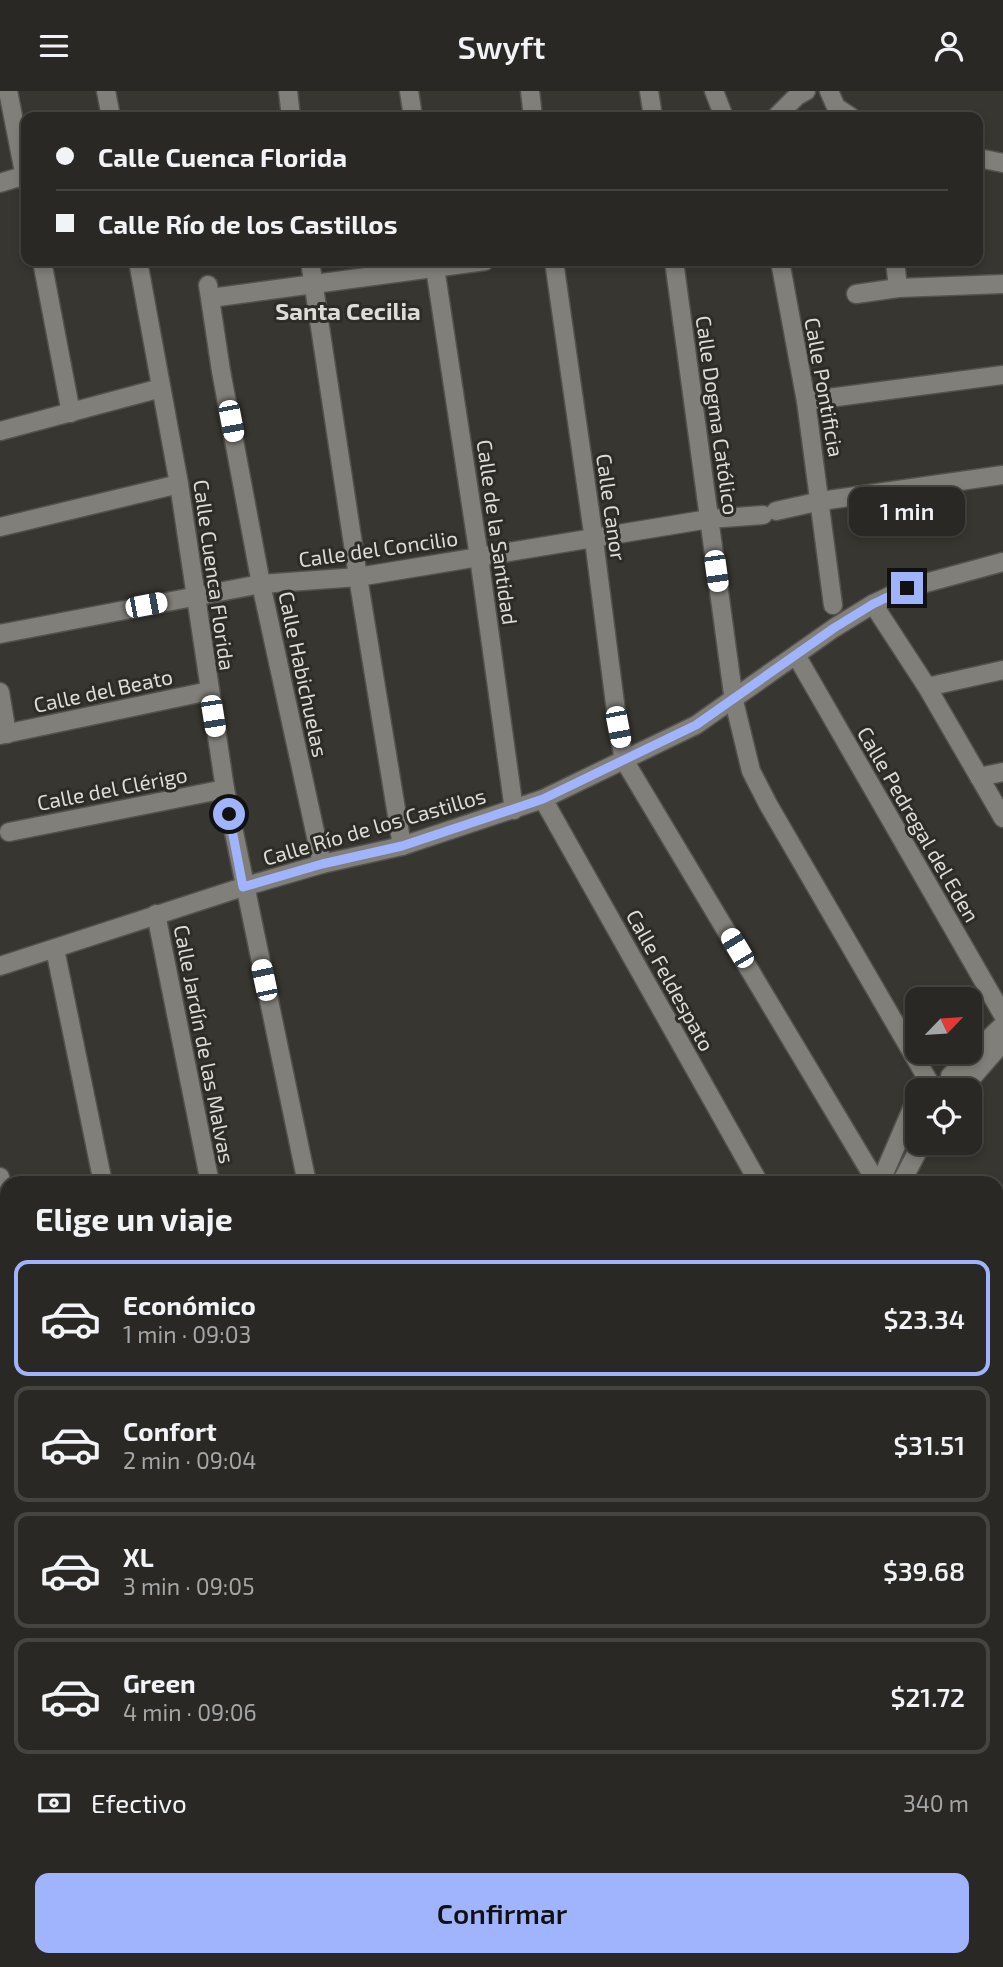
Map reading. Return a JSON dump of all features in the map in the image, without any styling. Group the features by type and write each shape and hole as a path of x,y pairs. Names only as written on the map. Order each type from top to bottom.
{"street":[{"path":"8,91 21,154"},
{"path":"106,91 110,112"},
{"path":"288,91 290,112"},
{"path":"409,91 412,112"},
{"path":"530,91 532,112"},
{"path":"649,91 652,112"},
{"path":"714,91 722,112"},
{"path":"781,112 806,91"},
{"path":"829,91 836,107 844,112"},
{"path":"983,159 1003,163"},
{"path":"0,183 21,179"},
{"path":"43,266 71,413"},
{"name":"Calle Cuenca Florida","path":"139,266 179,484 225,789 243,887 305,1176"},
{"path":"311,266 402,846"},
{"path":"314,285 423,266"},
{"name":"Calle de la Santidad","path":"435,266 480,557 514,810"},
{"name":"Calle Canor","path":"555,266 624,760"},
{"name":"Calle Dogma Católico","path":"675,266 734,701 751,771 920,1078"},
{"name":"Calle Pontificia","path":"781,266 806,401 833,605"},
{"path":"896,266 898,288"},
{"path":"856,294 898,288 1003,284"},
{"name":"Calle Habichuelas","path":"314,285 210,292 221,371 261,584 322,864"},
{"path":"806,401 1003,375"},
{"path":"0,431 161,388"},
{"name":"Calle del Concilio","path":"0,634 261,584 358,577 709,519 770,513 821,501 1003,475"},
{"path":"0,527 179,484"},
{"name":"Calle Río de los Castillos","path":"0,966 243,887 322,864 402,846 543,799 696,725 873,604 918,585 1003,562"},
{"path":"873,604 927,687 1003,818"},
{"name":"Calle Pedregal del Eden","path":"796,655 1003,1015"},
{"path":"927,687 1003,670"},
{"name":"Calle del Beato","path":"3,734 209,691"},
{"path":"0,692 3,734"},
{"path":"624,760 874,1176"},
{"path":"979,777 1003,772"},
{"name":"Calle del Clérigo","path":"9,832 225,789"},
{"name":"Calle Feldespato","path":"543,799 755,1176"},
{"name":"Calle Jardín de las Malvas","path":"156,914 209,1176"},
{"path":"55,949 102,1176"},
{"path":"962,1078 1003,1025"},
{"path":"964,1078 1003,1042"},
{"path":"881,1176 905,1123"},
{"path":"905,1176 916,1155"}],"district":[{"name":"Santa Cecilia","path":"348,310"}],"route":[{"path":"229,814 243,887 322,864 402,846 496,815 543,799 696,725 734,701 834,628 873,604 907,588"}]}
